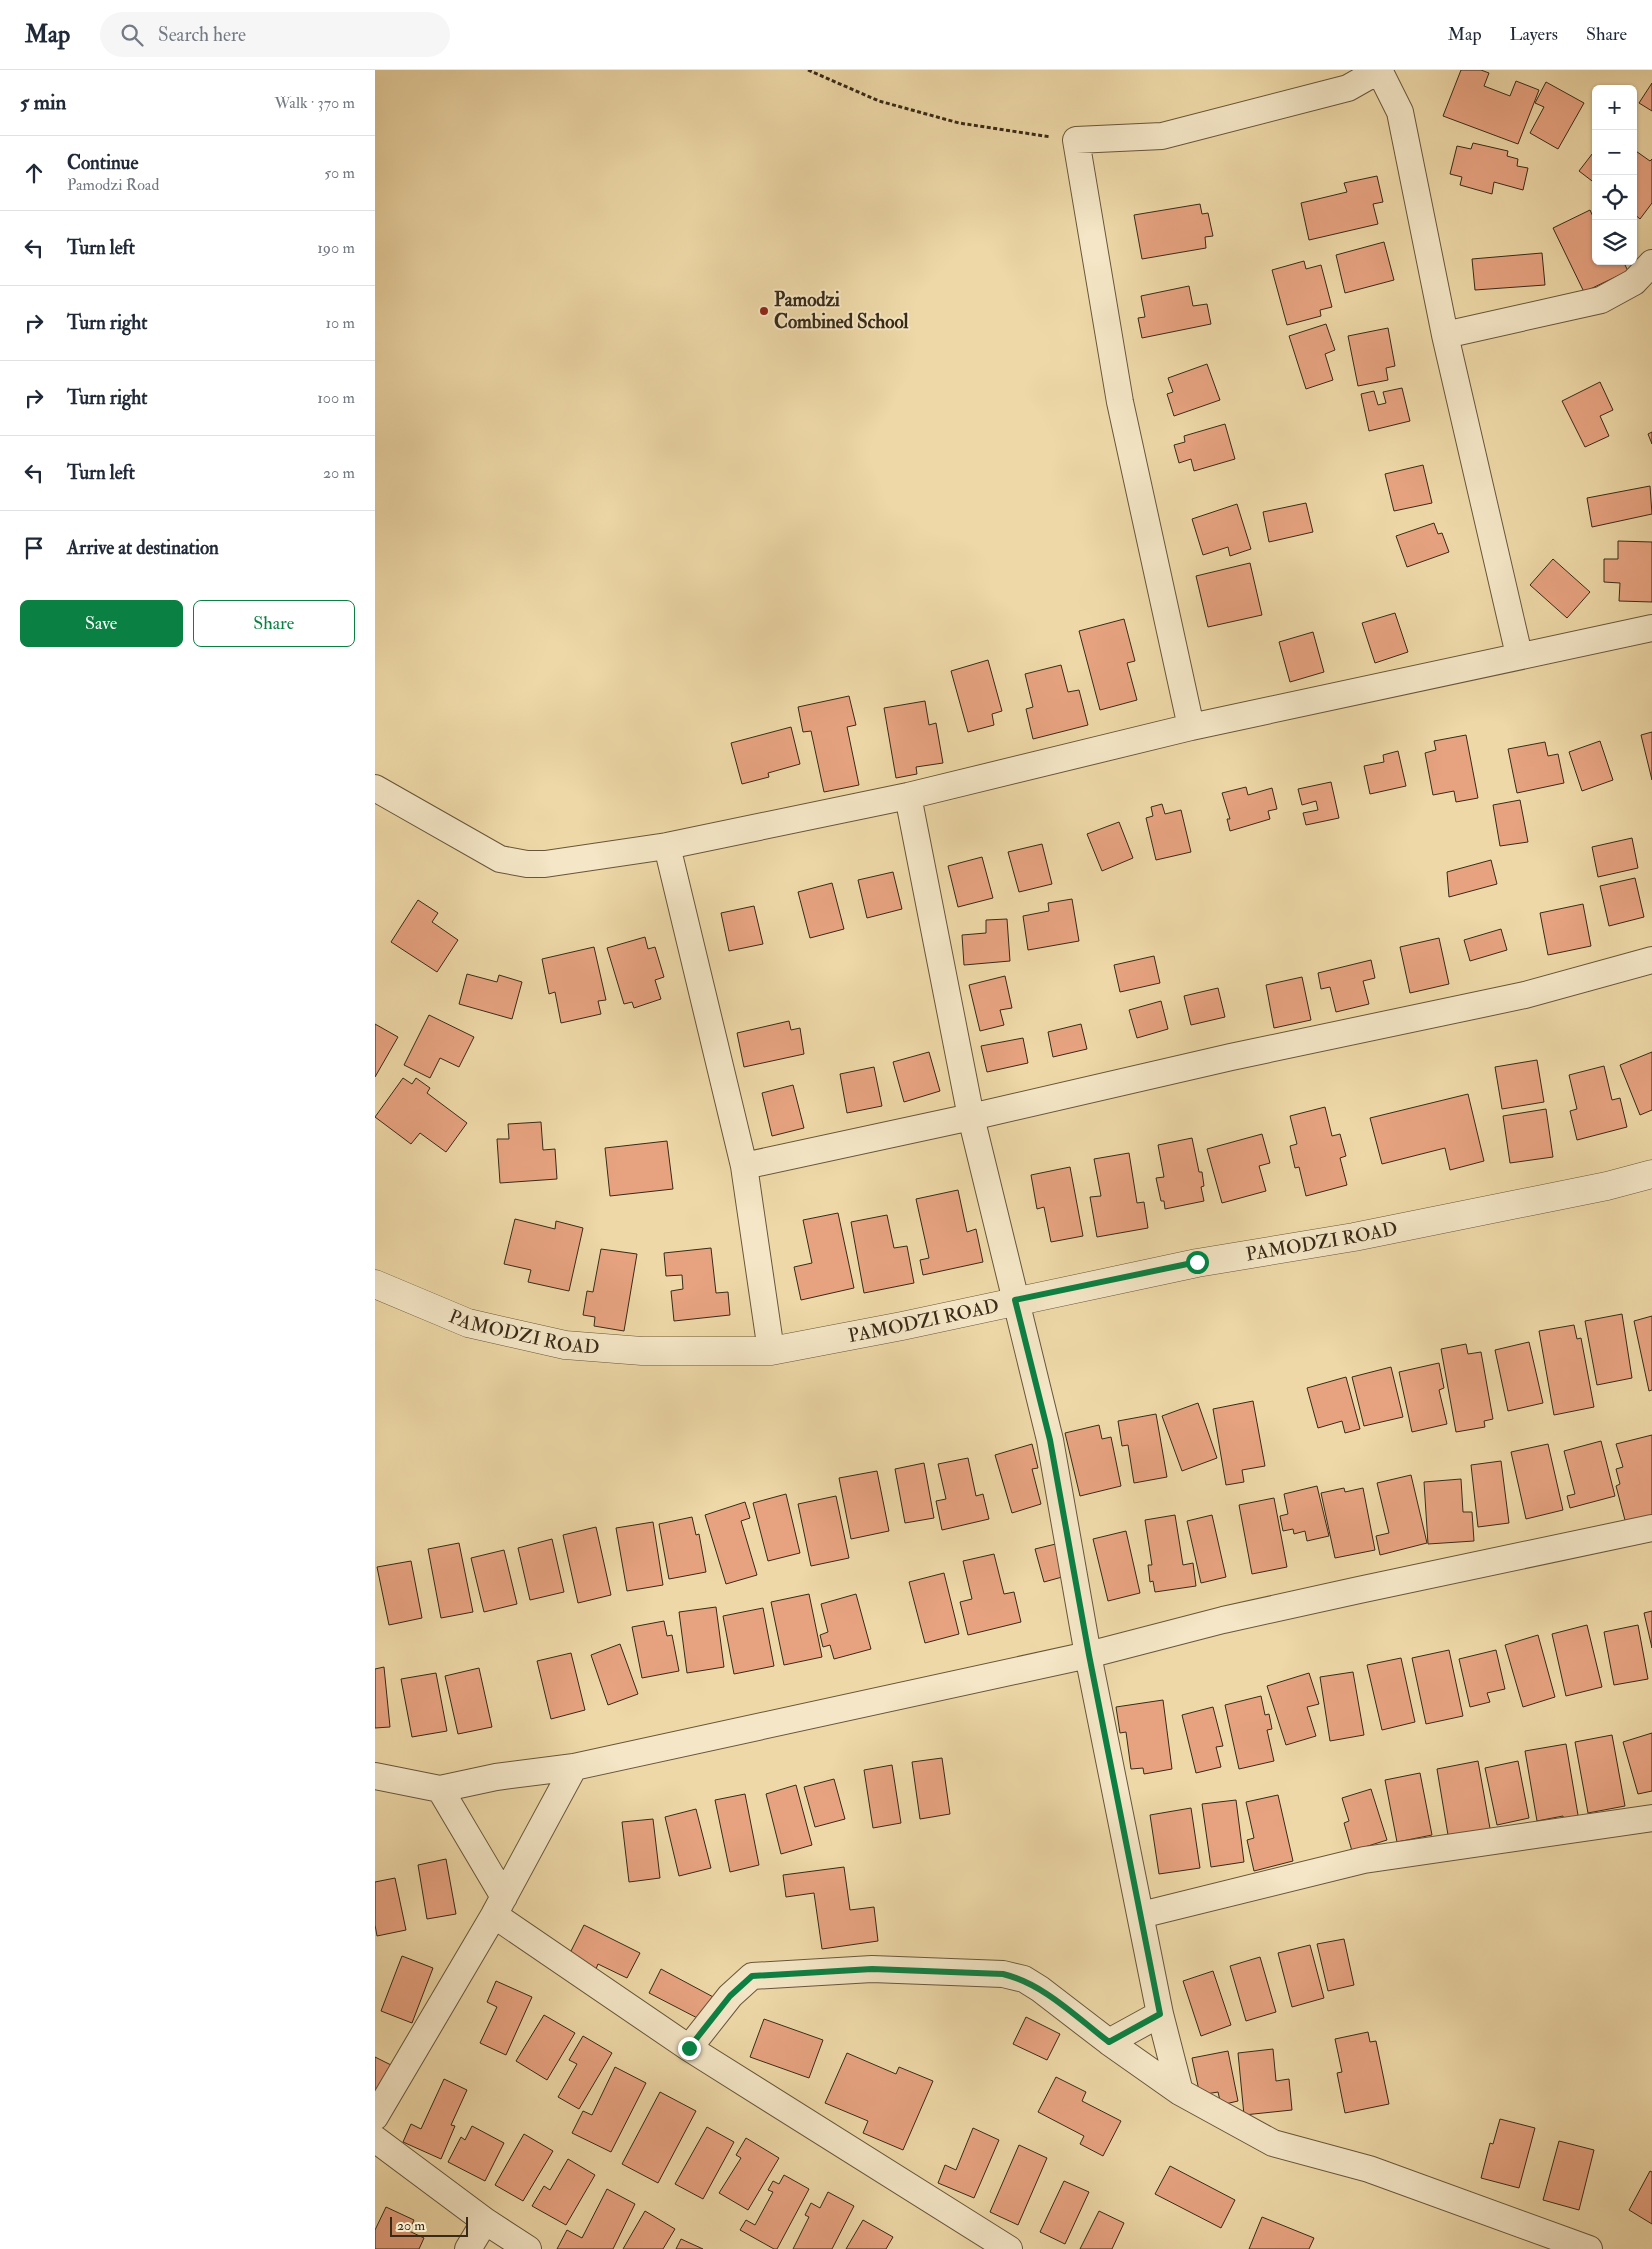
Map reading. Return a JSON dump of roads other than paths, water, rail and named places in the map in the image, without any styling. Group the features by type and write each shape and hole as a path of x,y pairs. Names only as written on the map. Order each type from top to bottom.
{"street":[{"path":"1191,727 1120,402 1076,140 1162,136 1348,88 1379,71 1400,112 1445,335 1519,655"},
{"path":"1445,335 1601,300 1634,282 1652,263"},
{"path":"375,788 500,859 527,864 545,864 667,846 908,796 1191,727 1519,655 1652,628"},
{"path":"908,796 971,1118 1050,1440 1089,1655 1160,2014 1180,2092"},
{"path":"667,846 743,1166 771,1351"},
{"path":"743,1166 971,1118 1231,1057 1525,995 1652,960"},
{"name":"PAMODZI ROAD","path":"375,1284 468,1323 565,1345 642,1352 771,1351 902,1326 1197,1262 1355,1238 1607,1186 1652,1174"},
{"path":"375,1776 440,1789 496,1777 574,1767 1089,1655 1223,1620 1652,1528"},
{"path":"375,2117 499,1906 574,1767"},
{"path":"440,1789 499,1906 689,2048 1009,2249"},
{"path":"1141,1915 1364,1860 1652,1818"},
{"path":"689,2048 730,1996 752,1976 872,1969 1003,1974 1024,1979 1180,2092 1273,2143 1369,2169 1589,2249"},
{"path":"1109,2042 1160,2014"},
{"path":"375,2139 485,2221 528,2249"},
{"path":"468,2249 485,2221"}],"place":[{"name":"Pamodzi Combined School","path":"764,311"}]}
